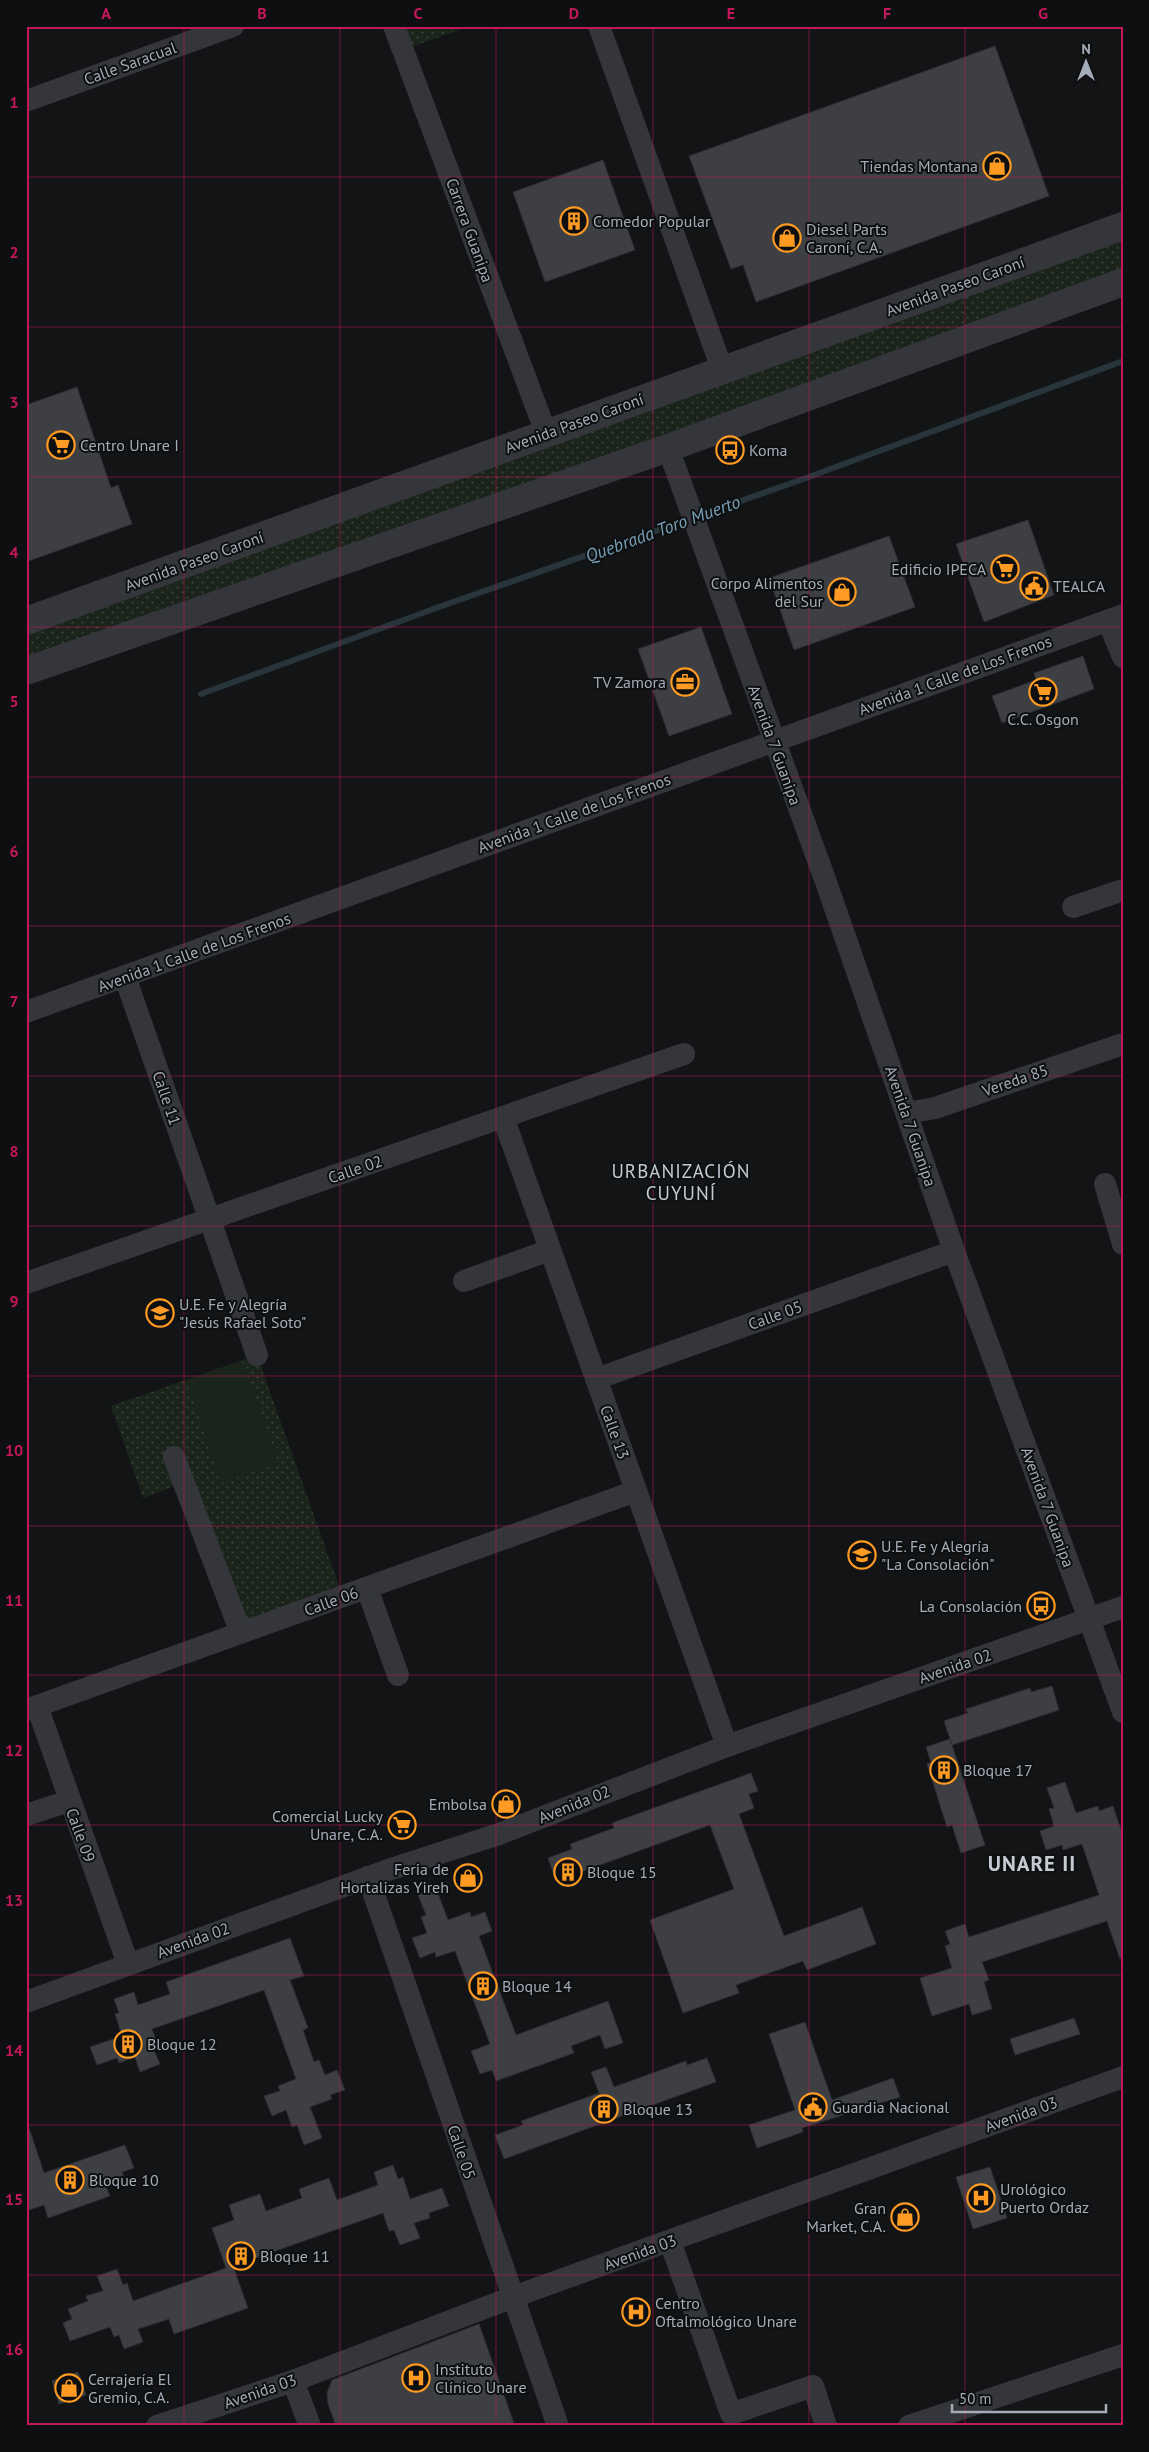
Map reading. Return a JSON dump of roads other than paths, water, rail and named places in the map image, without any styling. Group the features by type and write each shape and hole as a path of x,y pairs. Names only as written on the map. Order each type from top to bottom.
{"street":[{"name":"Calle Saracual","path":"26,101 233,26"},
{"name":"Carrera Guanipa","path":"394,26 546,433"},
{"path":"599,26 722,369"},
{"name":"Avenida Paseo Caroní","path":"26,621 1123,226"},
{"path":"26,671 668,448 1123,282"},
{"name":"Avenida 7 Guanipa","path":"668,448 826,882 954,1251 1123,1712"},
{"path":"1116,618 1123,657"},
{"name":"Avenida 1 Calle de Los Frenos","path":"26,1012 773,740 1116,618"},
{"path":"1073,907 1123,890"},
{"name":"Calle 11","path":"125,977 257,1356"},
{"name":"Vereda 85","path":"907,1113 935,1108 1123,1044"},
{"name":"Calle 02","path":"26,1283 684,1054"},
{"name":"Calle 13","path":"503,1117 727,1746"},
{"path":"1105,1184 1118,1206 1123,1244"},
{"path":"464,1281 550,1250"},
{"name":"Calle 05","path":"596,1379 954,1251"},
{"path":"174,1457 240,1633"},
{"name":"Calle 06","path":"31,1708 636,1491"},
{"path":"366,1588 398,1675"},
{"name":"Avenida 02","path":"26,2002 368,1877 499,1834 727,1746 1089,1618 1123,1608"},
{"name":"Calle 09","path":"31,1708 69,1801 128,1964"},
{"path":"26,1815 69,1801"},
{"name":"Calle 05","path":"368,1877 558,2426"},
{"name":"Avenida 03","path":"157,2426 293,2380 1123,2077"},
{"path":"670,2241 731,2414 813,2386 826,2426"},
{"path":"909,2426 1123,2355"},
{"path":"293,2380 310,2426"}],"waterway":[{"name":"Quebrada Toro Muerto","path":"201,694 439,607 806,478 1123,361"}],"place":[{"name":"Tiendas Montana","path":"997,166"},
{"name":"Comedor Popular","path":"574,221"},
{"name":"Diesel Parts Caroní, C.A.","path":"787,238"},
{"name":"Centro Unare I","path":"61,445"},
{"name":"Koma","path":"730,450"},
{"name":"Edificio IPECA","path":"1005,569"},
{"name":"TEALCA","path":"1034,586"},
{"name":"Corpo Alimentos del Sur","path":"842,592"},
{"name":"TV Zamora","path":"685,682"},
{"name":"C.C. Osgon","path":"1043,692"},
{"name":"U.E. Fe y Alegría \"Jesús Rafael Soto\"","path":"160,1313"},
{"name":"U.E. Fe y Alegría \"La Consolación\"","path":"862,1555"},
{"name":"La Consolación","path":"1041,1606"},
{"name":"Bloque 17","path":"944,1770"},
{"name":"Embolsa","path":"506,1804"},
{"name":"Comercial Lucky Unare, C.A.","path":"402,1825"},
{"name":"Bloque 15","path":"568,1872"},
{"name":"Feria de Hortalizas Yireh","path":"468,1878"},
{"name":"Bloque 14","path":"483,1986"},
{"name":"Bloque 12","path":"128,2044"},
{"name":"Guardia Nacional","path":"813,2107"},
{"name":"Bloque 13","path":"604,2109"},
{"name":"Bloque 10","path":"70,2180"},
{"name":"Urológico Puerto Ordaz","path":"981,2198"},
{"name":"Gran Market, C.A.","path":"905,2217"},
{"name":"Bloque 11","path":"241,2256"},
{"name":"Centro Oftalmológico Unare","path":"636,2312"},
{"name":"Instituto Clínico Unare","path":"416,2378"},
{"name":"Cerrajería El Gremio, C.A.","path":"69,2388"}],"district":[{"name":"URBANIZACIÓN CUYUNÍ","path":"681,1182"},
{"name":"UNARE II","path":"1032,1864"}]}
